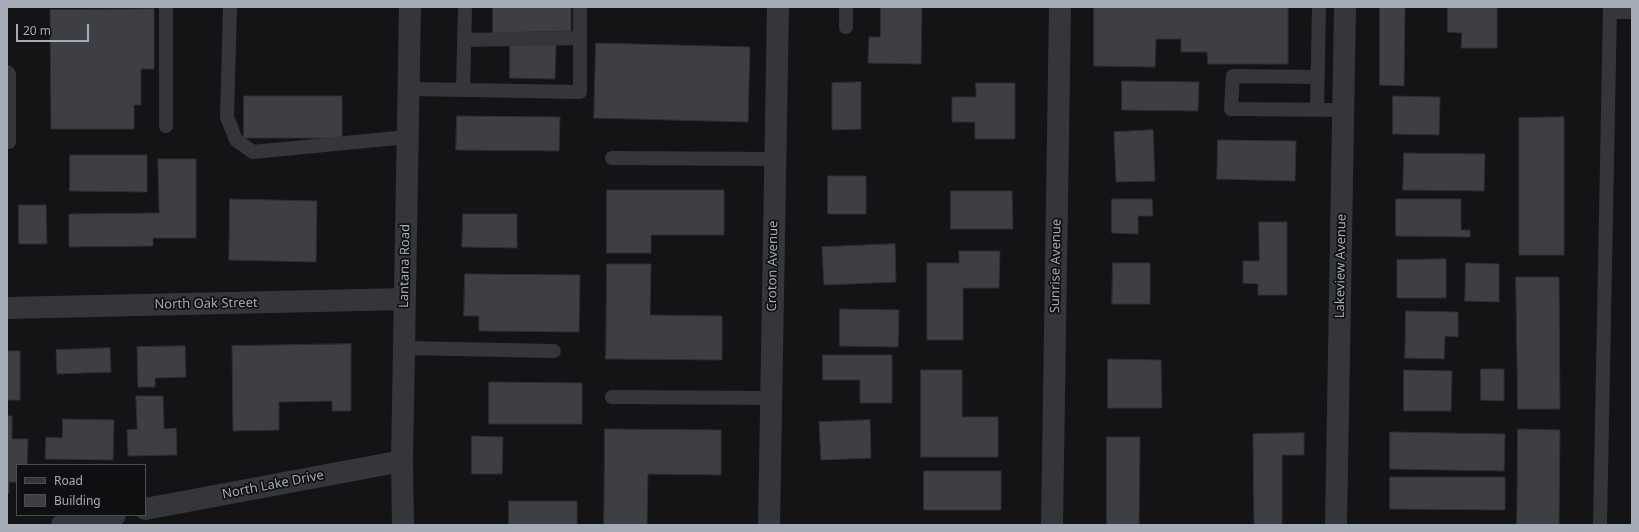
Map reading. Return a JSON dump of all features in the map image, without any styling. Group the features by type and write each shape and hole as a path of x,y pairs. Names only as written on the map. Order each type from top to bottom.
{"street":[{"name":"Lantana Road","path":"403,525 402,461 404,299 410,7"},
{"name":"Croton Avenue","path":"769,525 778,7"},
{"name":"Sunrise Avenue","path":"1052,525 1060,7"},
{"name":"Lakeview Avenue","path":"1336,525 1345,7"},
{"name":"North Oak Street","path":"7,308 404,299"},
{"name":"North Lake Drive","path":"146,509 402,461"},
{"path":"62,525 110,516"}],"lane":[{"path":"166,7 166,126"},
{"path":"230,7 227,118 236,140 253,152 407,137"},
{"path":"463,90 465,7"},
{"path":"408,89 580,92 580,7"},
{"path":"846,7 846,27"},
{"path":"1317,109 1319,7"},
{"path":"1600,525 1610,10 1632,12"},
{"path":"464,40 549,35 580,38"},
{"path":"7,72 9,74 9,142 7,142"},
{"path":"1318,77 1233,76 1231,109 1343,110"},
{"path":"612,158 775,159"},
{"path":"404,348 554,350"},
{"path":"612,397 772,398"}],"building":[{"path":"493,7 571,7 571,31 493,33"},
{"path":"881,7 922,7 921,64 868,63 869,37 880,37"},
{"path":"1094,7 1288,7 1288,64 1208,64 1207,52 1181,52 1181,39 1156,39 1155,67 1094,66"},
{"path":"1380,7 1405,7 1404,86 1380,85"},
{"path":"1448,7 1497,7 1497,48 1461,48 1462,33 1448,32"},
{"path":"154,9 154,69 141,69 141,105 134,105 134,129 51,129 50,10"},
{"path":"510,43 556,44 555,79 510,78"},
{"path":"596,43 750,47 748,122 594,118"},
{"path":"1122,81 1199,82 1198,111 1122,110"},
{"path":"861,82 861,129 832,130 832,83"},
{"path":"976,83 1015,83 1015,139 975,139 975,122 952,122 952,97 976,97"},
{"path":"244,96 342,96 342,138 244,138"},
{"path":"1393,96 1440,97 1439,135 1393,134"},
{"path":"457,116 560,117 559,151 456,150"},
{"path":"1564,117 1564,255 1519,255 1519,118"},
{"path":"1153,130 1155,181 1116,182 1114,132"},
{"path":"1218,140 1296,141 1295,181 1217,179"},
{"path":"1404,153 1485,154 1484,191 1403,190"},
{"path":"70,155 147,155 147,192 70,191"},
{"path":"158,159 196,159 196,238 153,238 153,246 69,247 69,214 159,213"},
{"path":"828,176 866,176 866,214 828,214"},
{"path":"607,190 724,190 724,235 651,235 651,253 607,253"},
{"path":"951,191 1012,191 1013,229 951,229"},
{"path":"230,199 317,201 316,262 229,260"},
{"path":"1112,199 1152,199 1153,216 1138,216 1138,234 1112,233"},
{"path":"1396,199 1461,199 1461,230 1470,230 1470,237 1396,236"},
{"path":"19,205 46,205 47,244 19,244"},
{"path":"463,214 517,214 517,248 462,247"},
{"path":"1259,222 1287,222 1287,295 1258,295 1258,284 1243,283 1243,261 1259,261"},
{"path":"895,244 896,282 824,285 822,247"},
{"path":"959,251 1000,251 999,288 963,288 963,340 927,340 927,263 959,263"},
{"path":"1446,259 1446,298 1397,298 1397,260"},
{"path":"1113,263 1150,263 1150,304 1112,304"},
{"path":"1466,263 1499,264 1499,302 1465,301"},
{"path":"607,264 651,264 650,315 722,316 722,360 606,359"},
{"path":"465,274 580,275 579,332 479,331 479,316 464,316"},
{"path":"1516,277 1559,277 1560,409 1518,409"},
{"path":"840,309 899,310 898,347 840,346"},
{"path":"1406,311 1458,312 1458,337 1445,336 1444,359 1405,358"},
{"path":"351,344 351,411 332,411 332,401 279,402 279,430 233,431 232,346"},
{"path":"185,346 186,377 155,378 155,387 138,387 137,347"},
{"path":"110,348 111,372 57,374 56,350"},
{"path":"7,351 20,351 20,400 7,400"},
{"path":"823,355 892,355 892,403 860,403 860,380 823,380"},
{"path":"1108,359 1161,360 1162,408 1108,408"},
{"path":"1481,369 1504,369 1504,401 1481,400"},
{"path":"921,370 962,370 962,417 998,417 998,457 921,457"},
{"path":"1404,370 1452,371 1451,411 1404,411"},
{"path":"489,382 582,383 582,424 489,424"},
{"path":"136,396 163,396 164,429 176,428 177,455 128,456 127,430 137,429"},
{"path":"7,416 12,416 12,439 28,439 27,464 16,464 16,482 9,482 9,493 7,493"},
{"path":"63,419 114,420 113,460 45,459 46,437 62,438"},
{"path":"870,420 871,458 821,460 819,422"},
{"path":"605,429 721,430 721,475 648,474 647,525 604,525"},
{"path":"1518,429 1560,430 1559,525 1517,525"},
{"path":"1390,432 1505,434 1504,471 1390,469"},
{"path":"1304,433 1304,455 1282,455 1282,525 1254,525 1253,434"},
{"path":"472,436 503,437 502,474 472,474"},
{"path":"1107,437 1140,437 1139,525 1107,525"},
{"path":"924,471 1001,471 1001,510 924,510"},
{"path":"1390,477 1505,477 1505,510 1390,509"},
{"path":"509,501 577,501 577,525 509,525"}]}
